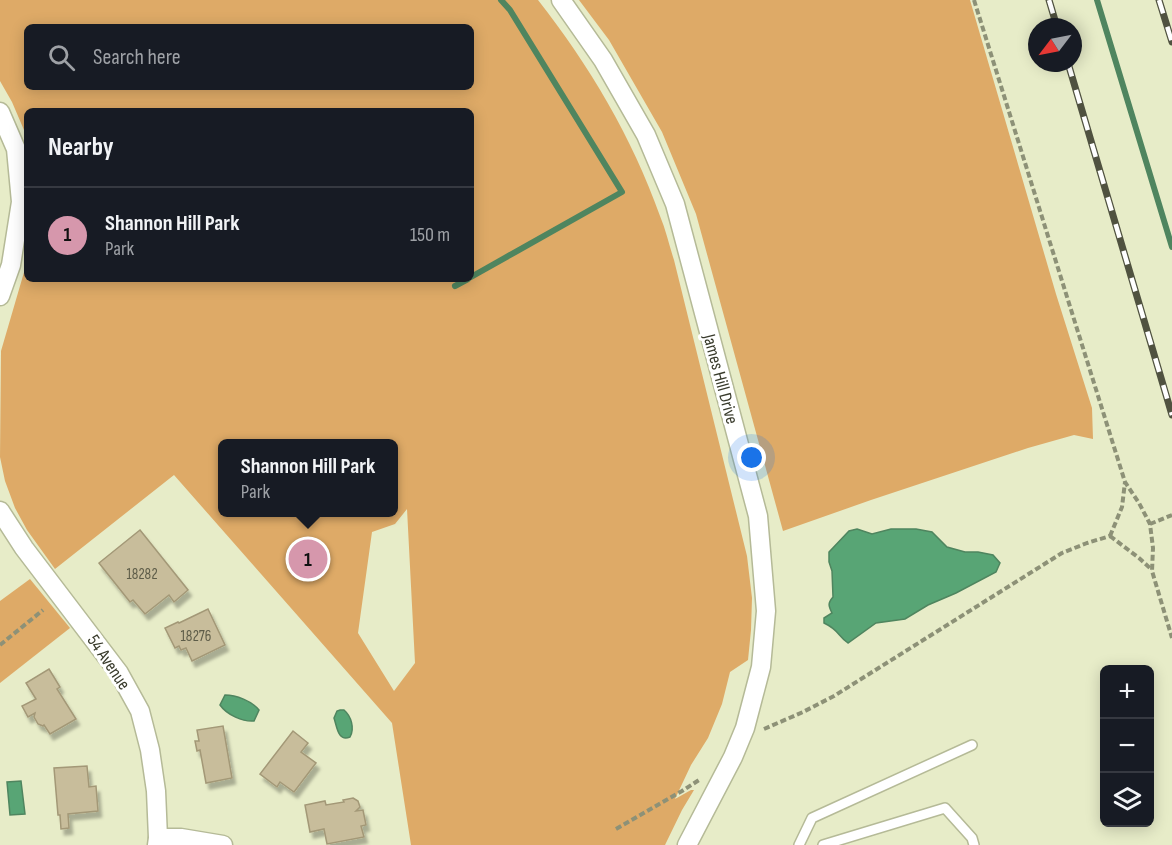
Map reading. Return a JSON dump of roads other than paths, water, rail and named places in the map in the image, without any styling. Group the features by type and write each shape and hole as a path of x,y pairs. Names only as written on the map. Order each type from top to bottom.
{"street":[{"name":"James Hill Drive","path":"561,0 603,60 646,135 675,204 758,516 766,611 761,668 745,728 733,757 687,845"},
{"path":"0,112 16,149 21,202 11,265 0,296"},
{"name":"54 Avenue","path":"0,511 24,548 119,673 140,711 150,750 156,791 157,841 181,838 223,845"}],"lane":[{"path":"799,845 812,818 972,745"},
{"path":"823,845 945,808 972,838 974,845"}],"waterway":[{"path":"474,275 622,192 510,10 501,0"},
{"path":"1097,0 1172,247"},
{"path":"455,286 462,282"}],"railway":[{"path":"1049,0 1054,18"},
{"path":"1159,0 1172,42"},
{"path":"1071,72 1172,415"}],"place":[{"name":"Shannon Hill Park","path":"308,559"}]}
